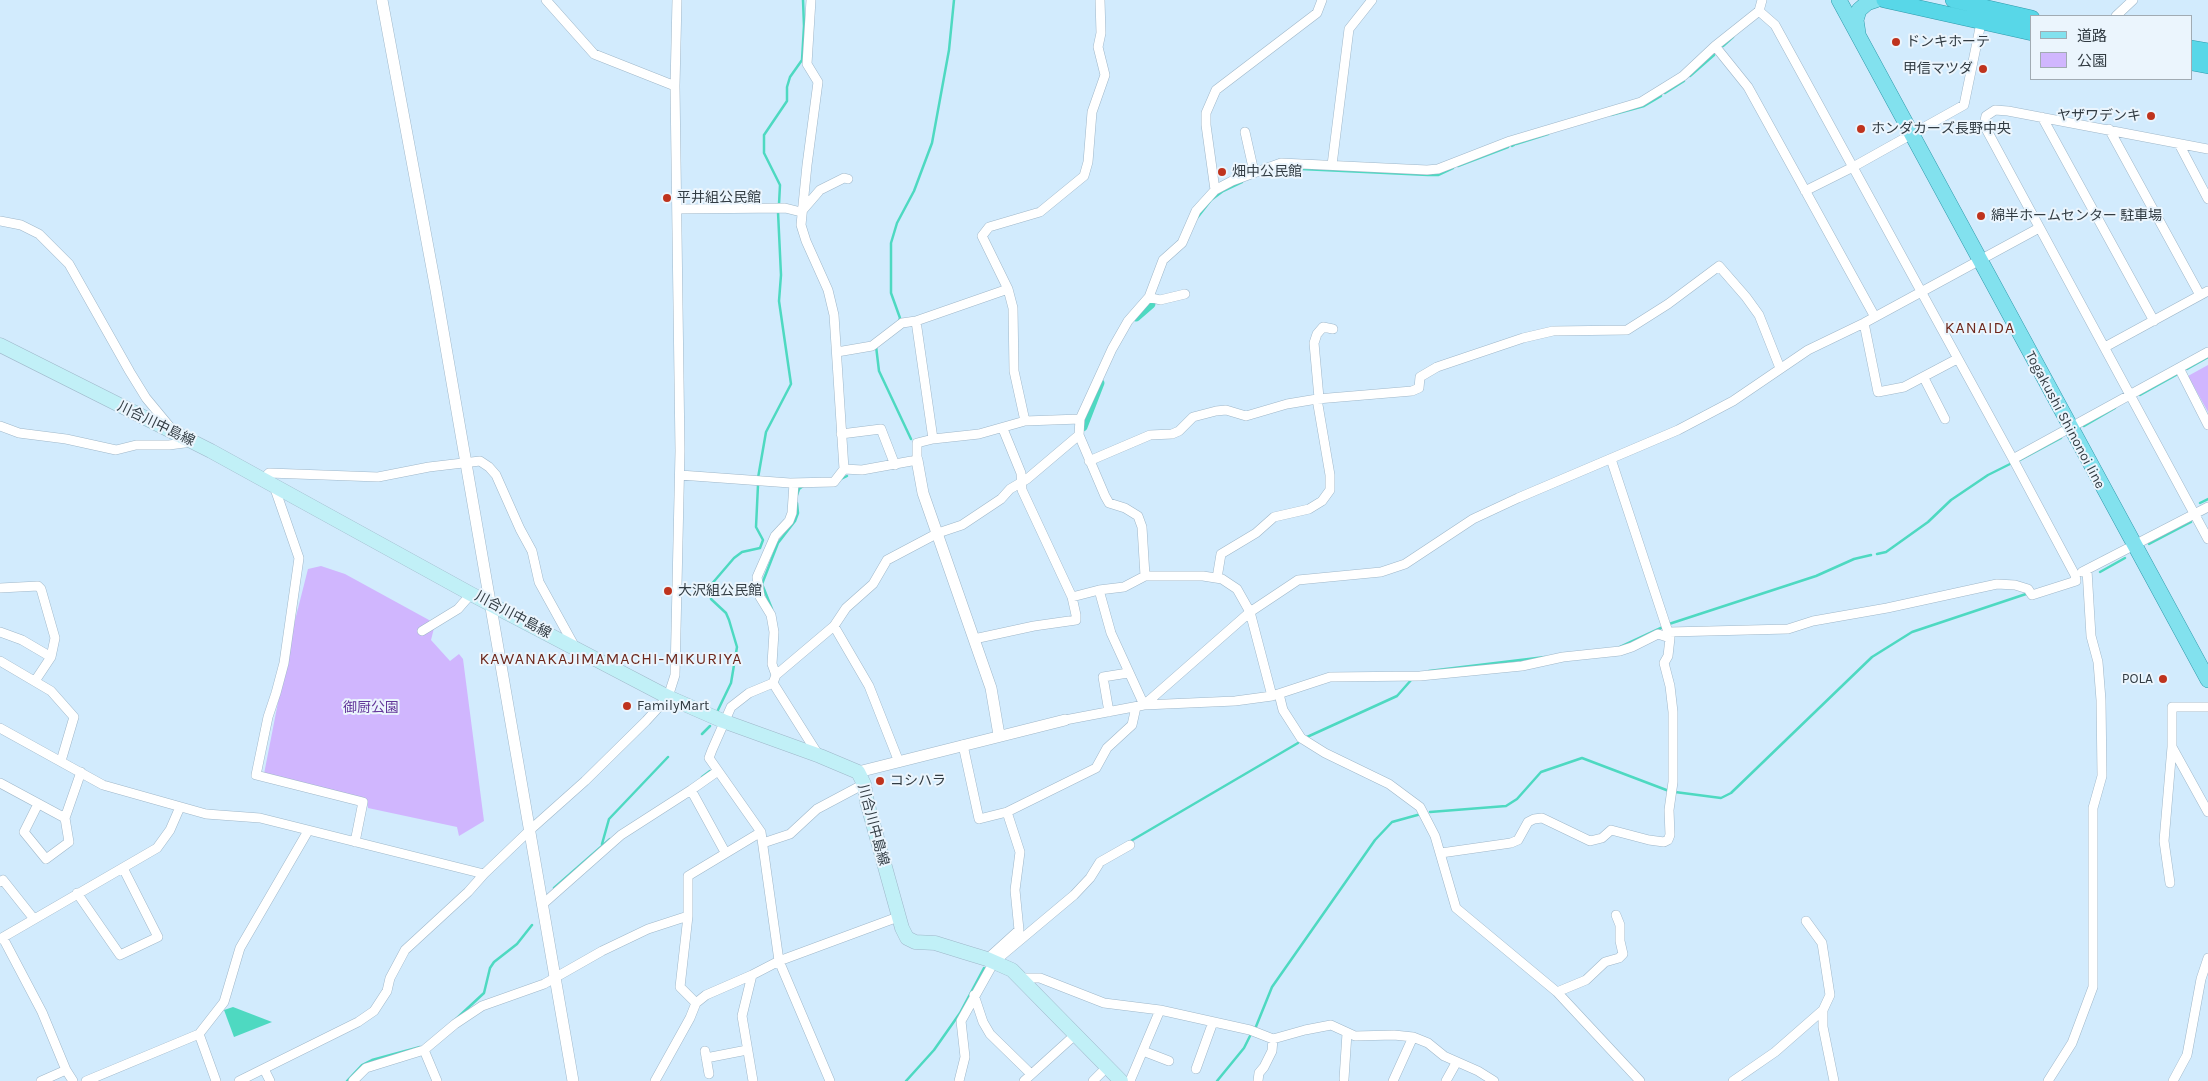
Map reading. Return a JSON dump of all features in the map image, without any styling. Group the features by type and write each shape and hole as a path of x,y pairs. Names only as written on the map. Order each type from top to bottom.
{"highway":[{"path":"1885,0 2030,33"},
{"path":"1953,0 2030,18"},
{"path":"2193,48 2208,51"},
{"path":"2193,63 2208,66"}],"main road":[{"name":"Togakushi Shinonoi line","path":"1839,0 2133,545 2208,680"},
{"path":"1859,36 1856,25 1858,12 1867,3 1885,0"},
{"name":"川合川中島線","path":"0,345 269,482 471,594 668,697 723,721 820,756 861,778 898,917 907,938 915,942 934,943 991,960 1012,970 1022,978 1121,1081"}],"street":[{"path":"382,0 436,290 573,1081"},
{"path":"546,0 594,54 675,86"},
{"path":"239,1081 358,1022 374,1011 387,991 393,971 405,950 468,892 530,830 585,781 646,722 668,697 674,675 680,475 675,86 678,0"},
{"path":"680,475 794,483 834,482 844,469 840,434 834,315 828,290 806,242 801,226 801,212 818,82 807,64 812,0"},
{"path":"1026,421 1014,372 1013,308 1008,289 982,236 989,227 1040,212 1084,176 1088,162 1092,112 1105,75 1098,47 1101,33 1100,0"},
{"path":"1215,190 1206,113 1216,90 1317,13 1322,0"},
{"path":"1332,165 1349,29 1372,0"},
{"path":"1145,576 1142,527 1138,516 1125,508 1110,503 1079,436 1080,420 1112,349 1128,321 1149,297 1163,260 1182,243 1196,211 1215,190 1254,172 1281,163 1438,169 1510,141 1646,100 1683,76 1759,11 1762,0"},
{"path":"2117,15 2133,0"},
{"path":"763,843 790,834 817,809 861,778 899,762 1064,720 1140,706 1235,701 1275,695 1330,677 1420,676 1522,666 1563,657 1620,651 1632,648 1658,634 1788,629 1813,621 1887,608 1997,584 2015,585 2028,589 2032,595 2076,581 2075,575 2014,459 1957,359 1775,25 1759,11"},
{"path":"1805,191 1853,167 1964,105 1981,23"},
{"path":"1716,46 1748,87 1875,317"},
{"path":"2208,149 2110,129 1995,110 1986,116 1984,126 2208,539"},
{"path":"2042,117 2154,321"},
{"path":"2105,347 2204,293 2110,129"},
{"path":"1245,132 1254,172"},
{"path":"2179,144 2208,199"},
{"path":"801,212 820,190 844,178 848,179"},
{"path":"677,209 784,208 801,212"},
{"path":"0,221 21,226 39,234 69,264 146,398 177,435"},
{"path":"962,745 979,819 1007,812 1096,768 1108,748 1132,725 1140,706 1250,612 1298,580 1381,572 1405,564 1473,519 1678,430 1732,402 1808,350 1864,323 2039,228"},
{"path":"1089,461 1150,435 1172,434 1179,431 1194,417 1226,410 1246,416 1287,404 1318,399 1412,391 1419,388 1420,377 1437,367 1493,346 1553,331 1627,330 1668,304 1719,266 1746,296 1759,315 1780,368"},
{"path":"837,352 872,346 896,326 916,321 1008,289"},
{"path":"1149,297 1160,300 1185,294"},
{"path":"916,321 933,439"},
{"path":"1864,323 1878,392 1904,387 1957,359"},
{"path":"1217,578 1221,554 1256,533 1274,517 1309,509 1322,501 1330,490 1330,475 1318,399 1314,343 1317,334 1323,327 1333,329"},
{"path":"2014,459 2208,352"},
{"path":"2179,368 2208,425"},
{"path":"1924,378 1945,419"},
{"path":"999,735 990,688 923,493 917,460 917,443 933,439 979,434 1003,429 1026,421 1080,420"},
{"path":"0,426 19,433 66,439 116,450 136,445 169,446 192,442"},
{"path":"840,434 881,429 895,465"},
{"path":"974,640 1034,626 1076,620 1072,597 1022,490 1021,473 1003,429"},
{"path":"830,1081 779,961 761,832 708,758 730,707 739,699 774,679 834,626 846,608 873,584 887,560 938,533 962,525 1002,499 1010,489 1027,479 1079,436"},
{"path":"1441,853 1511,843 1518,840 1528,822 1534,818 1542,818 1590,841 1602,838 1612,830 1664,842 1670,836 1669,810 1673,782 1674,712 1664,663 1668,656 1669,635 1611,458"},
{"path":"844,469 862,470 917,460"},
{"path":"355,842 363,802 256,775 268,716 284,663 299,558 269,482 269,474 378,477 430,467 480,461 496,475 532,551 539,582 576,648"},
{"path":"794,483 792,513 789,521 775,536 757,577 760,597 771,615 774,632 772,664 774,679 820,756"},
{"path":"2075,575 2208,506"},
{"path":"2048,1081 2072,1043 2094,987 2093,808 2102,776 2101,700 2098,662 2091,636 2087,570"},
{"path":"1072,597 1099,590 1124,587 1145,576 1217,578 1222,579 1237,589 1250,612 1275,695 1301,738 1325,753 1389,784 1420,807 1435,836 1456,908 1557,992 1640,1081"},
{"path":"0,588 38,586 41,589 55,638 51,657 35,681"},
{"path":"1099,590 1110,633 1140,706"},
{"path":"422,631 458,609 471,594"},
{"path":"0,624 0,632 22,640 51,657"},
{"path":"834,626 869,686 899,762"},
{"path":"0,661 51,691 74,717 61,761"},
{"path":"1109,712 1103,677 1128,673"},
{"path":"2170,883 2164,841 2172,747 2172,707 2208,706"},
{"path":"0,728 103,785 206,814 260,818 484,874"},
{"path":"2172,747 2208,812"},
{"path":"542,904 622,834 718,771"},
{"path":"38,804 24,832 46,860 69,842 66,818 81,772"},
{"path":"0,783 66,818"},
{"path":"691,790 725,852"},
{"path":"73,1081 66,1070 42,1012 1,939 157,848 170,830 180,807"},
{"path":"959,1081 965,1057 961,1021 991,960 1019,930 1015,890 1020,852 1007,812"},
{"path":"86,1081 199,1034 224,1002 240,948 308,831"},
{"path":"696,1003 680,987 688,916 688,876 761,832"},
{"path":"991,960 1074,895 1090,878 1100,862 1130,845"},
{"path":"77,893 120,955 158,937 122,868"},
{"path":"0,882 3,880 34,919"},
{"path":"1557,992 1586,980 1605,962 1619,958 1623,954 1620,925 1616,915"},
{"path":"353,1081 366,1068 424,1050 454,1024 482,1006 544,984 602,951 648,929 688,916"},
{"path":"655,1081 690,1018 696,1003 706,995 779,961 898,917"},
{"path":"1733,1081 1739,1075 1763,1062 1823,1010 1830,996 1822,943 1806,921"},
{"path":"2174,1081 2187,1055 2201,979 2208,958"},
{"path":"752,975 742,1016 753,1081"},
{"path":"1022,978 1040,978 1104,1003 1160,1010 1250,1030 1273,1039 1331,1025 1355,1036 1412,1036 1428,1043 1456,1063 1478,1071 1494,1081"},
{"path":"974,995 983,1022 990,1034 1027,1078 1076,1034"},
{"path":"1130,1081 1160,1010"},
{"path":"1823,1010 1823,1027 1834,1081"},
{"path":"1196,1069 1212,1022"},
{"path":"1344,1079 1347,1033"},
{"path":"199,1034 216,1081"},
{"path":"1393,1081 1412,1036"},
{"path":"1258,1081 1258,1073 1264,1067 1272,1051 1273,1039"},
{"path":"424,1050 437,1081"},
{"path":"709,1074 705,1054 747,1050"},
{"path":"1143,1051 1169,1061"},
{"path":"1446,1081 1456,1063"},
{"path":"1093,1081 1106,1067"},
{"path":"264,1068 270,1081"},
{"path":"41,1081 66,1070"}],"green space":[{"path":"2208,365 2208,412 2188,376"},
{"name":"御厨公園","path":"321,566 345,574 429,620 434,628 431,640 450,661 459,654 463,659 484,821 459,836 457,827 368,808 367,800 264,774 291,636 308,569"}],"shaded area":[{"path":"233,1007 272,1022 234,1037 224,1010"}],"waterway":[{"path":"779,204 780,185 764,153 764,135 787,101 787,87 790,77 802,60 803,0"},
{"path":"899,321 900,318 891,293 891,243 897,223 914,191 932,143 949,50 954,0"},
{"path":"1723,46 1733,37"},
{"path":"1690,76 1714,55"},
{"path":"1665,93 1684,81"},
{"path":"1611,115 1644,106 1661,96"},
{"path":"1516,144 1548,134"},
{"path":"1458,166 1508,147"},
{"path":"1280,168 1428,175 1438,175 1453,168"},
{"path":"1197,218 1211,200 1223,191 1242,182"},
{"path":"758,478 766,432 791,384 779,301 781,275 778,212"},
{"path":"1136,317 1151,304"},
{"path":"876,346 879,371 911,439"},
{"path":"2187,369 2208,357"},
{"path":"2140,395 2176,375"},
{"path":"1083,427 1100,383"},
{"path":"2084,426 2115,408"},
{"path":"2020,460 2061,438"},
{"path":"1877,554 1886,552 1928,522 1951,500 1988,475 2010,464"},
{"path":"841,479 847,476"},
{"path":"717,712 731,683 737,647 726,613 711,599 710,586 734,558 742,552 760,548 763,540 756,527 758,485"},
{"path":"797,495 799,489 803,486"},
{"path":"2200,503 2208,499"},
{"path":"772,609 762,584 778,543 795,521 798,513 797,503"},
{"path":"2149,544 2191,522"},
{"path":"1669,624 1816,576 1854,559 1871,555"},
{"path":"2100,572 2125,558"},
{"path":"1675,792 1721,798 1731,793 1872,657 1912,632 2026,594"},
{"path":"1620,647 1663,627"},
{"path":"1429,671 1545,657"},
{"path":"1307,737 1397,696 1412,679"},
{"path":"702,734 710,726"},
{"path":"1129,842 1298,743"},
{"path":"602,844 609,819 668,757"},
{"path":"1430,812 1506,806 1517,799 1541,772 1582,758 1669,791"},
{"path":"702,777 710,771"},
{"path":"1255,1029 1272,987 1375,840 1392,822 1421,814"},
{"path":"554,888 610,839"},
{"path":"456,1019 484,993 490,968 494,962 517,944 532,925"},
{"path":"906,1081 934,1050 960,1013 984,968"},
{"path":"1217,1081 1244,1048 1251,1034"},
{"path":"347,1081 362,1065 372,1060 420,1047"}],"place":[{"name":"ドンキホーテ","path":"1896,42"},
{"name":"甲信マツダ","path":"1983,69"},
{"name":"ヤザワデンキ","path":"2151,116"},
{"name":"ホンダカーズ長野中央","path":"1861,129"},
{"name":"畑中公民館","path":"1222,172"},
{"name":"平井組公民館","path":"667,198"},
{"name":"綿半ホームセンター 駐車場","path":"1981,216"},
{"name":"大沢組公民館","path":"668,591"},
{"name":"POLA","path":"2163,679"},
{"name":"FamilyMart","path":"627,706"},
{"name":"コシハラ","path":"880,781"}],"district":[{"name":"KANAIDA","path":"1980,328"},
{"name":"KAWANAKAJIMAMACHI-MIKURIYA","path":"611,659"}]}
